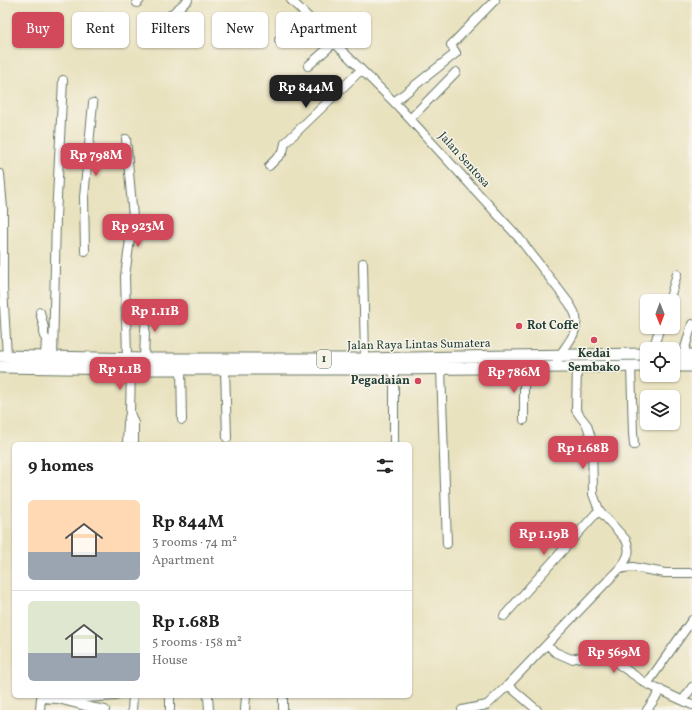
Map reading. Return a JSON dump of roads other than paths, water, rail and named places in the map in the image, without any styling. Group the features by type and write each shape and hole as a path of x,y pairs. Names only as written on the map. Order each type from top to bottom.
{"highway":[{"name":"Jalan Raya Lintas Sumatera","path":"0,367 129,364 144,359 365,359 640,354"},
{"name":"Jalan Raya Lintas Sumatera","path":"3,356 49,357 181,368 441,369 640,366"},
{"path":"680,366 692,366"}],"street":[{"path":"174,12 188,0"},
{"name":"Jalan Sentosa","path":"291,0 303,12"},
{"path":"394,102 456,53 451,45 495,0"},
{"path":"308,66 328,48"},
{"name":"Jalan Sentosa","path":"339,48 394,102 519,238 569,303 574,312 576,326 574,334 560,355 555,367"},
{"path":"269,166 283,152 284,143 361,70"},
{"path":"410,119 456,72"},
{"path":"49,357 62,80"},
{"path":"85,251 84,197 93,103"},
{"path":"126,139 132,217 125,276 130,413 127,442"},
{"path":"0,174 2,209 3,356"},
{"path":"363,263 365,359"},
{"path":"671,294 677,274"},
{"path":"144,359 146,307"},
{"path":"40,312 49,357"},
{"path":"683,355 692,324"},
{"path":"462,710 487,708 624,564 629,554 629,545 626,540 599,510 593,494 592,441 587,425 576,410 577,366"},
{"path":"632,366 634,445"},
{"path":"524,367 524,420"},
{"path":"181,368 182,420"},
{"path":"225,368 227,438"},
{"path":"394,369 394,442"},
{"path":"441,369 447,544"},
{"path":"130,413 134,423 134,442"},
{"path":"504,616 599,510"},
{"path":"618,570 633,567 665,573 692,573"},
{"path":"647,684 692,620"},
{"path":"547,644 555,652 571,659 602,653 647,684 692,705"},
{"path":"508,685 537,710"},
{"path":"683,700 692,687"},
{"path":"647,710 661,690"},
{"path":"40,710 41,698 77,698"},
{"path":"132,710 133,698"},
{"path":"170,698 170,710"},
{"path":"208,698 209,710"},
{"path":"245,710 246,698"},
{"path":"283,698 283,710"},
{"path":"58,699 105,710"}],"place":[{"name":"Rot Coffe","path":"519,326"},
{"name":"Kedai Sembako","path":"594,340"},
{"name":"Pegadaian","path":"418,381"}]}
